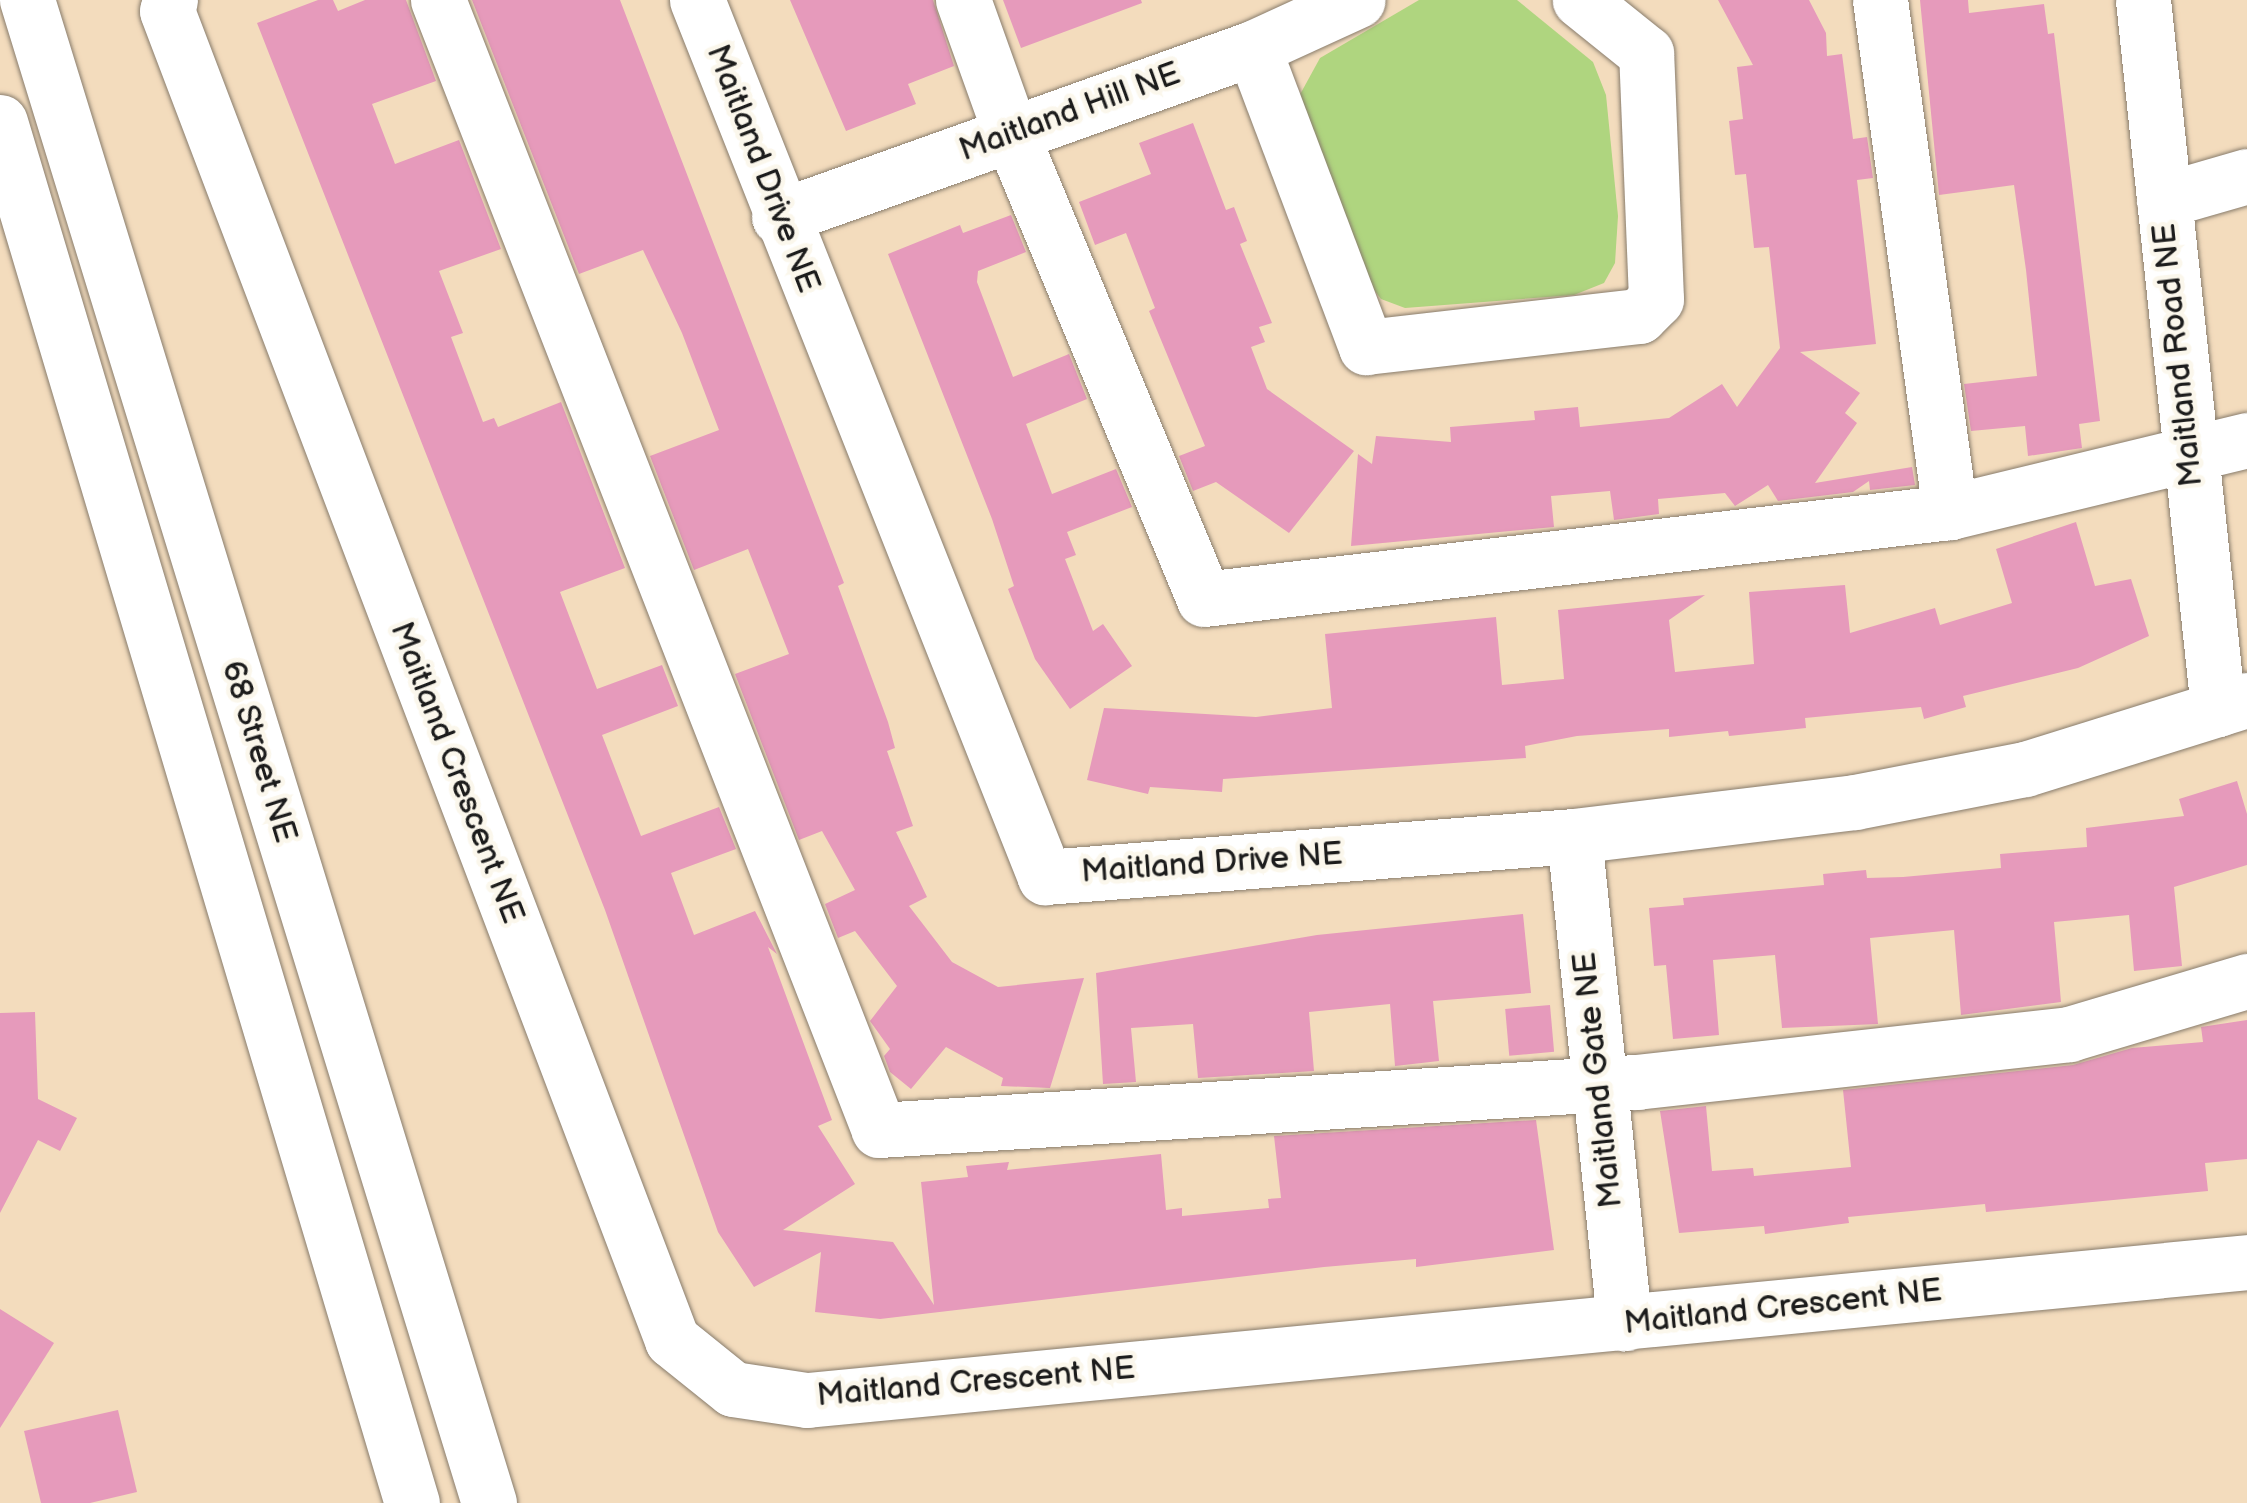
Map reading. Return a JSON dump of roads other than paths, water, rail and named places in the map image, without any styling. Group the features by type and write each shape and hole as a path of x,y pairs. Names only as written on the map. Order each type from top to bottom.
{"street":[{"name":"68 Street NE","path":"27,0 489,1503"},
{"name":"Maitland Crescent NE","path":"170,0 166,10 672,1340 733,1389 807,1400 2247,1262"},
{"path":"438,0 879,1130 1600,1086 2069,1034 2247,981"},
{"name":"Maitland Drive NE","path":"697,0 779,217 1045,877 1574,836 1855,802 2025,769 2232,704"},
{"path":"963,0 1011,134 1204,599 1950,512 2247,440"},
{"name":"Maitland Hill NE","path":"779,217 1253,48 1358,0"},
{"path":"1253,48 1366,347 1639,316 1656,299 1646,53 1580,0"},
{"path":"1880,0 1950,512"},
{"name":"Maitland Road NE","path":"2142,0 2188,457 2232,704"},
{"name":"68 Street NE","path":"0,122 412,1503"},
{"path":"2164,200 2247,176"},
{"name":"Maitland Gate NE","path":"1574,836 1624,1323"}]}
